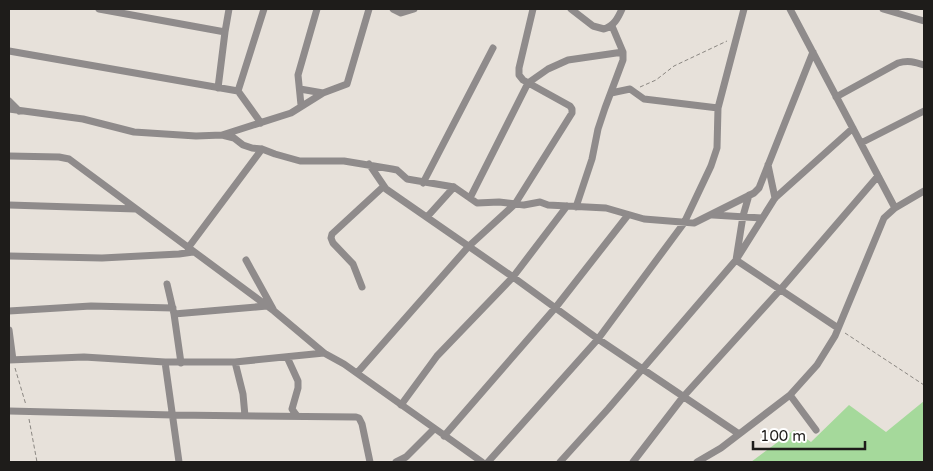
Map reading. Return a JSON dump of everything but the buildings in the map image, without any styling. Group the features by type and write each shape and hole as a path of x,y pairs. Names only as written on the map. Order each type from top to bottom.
{"street":[{"path":"99,9 225,32"},
{"path":"218,88 229,9"},
{"path":"238,91 264,9"},
{"path":"301,105 298,75 317,9"},
{"path":"9,110 83,119 134,132 196,136 222,135 291,113 323,93 344,86 349,81 369,9"},
{"path":"393,9 401,13 414,9"},
{"path":"357,373 469,246 515,204 572,113 570,106 520,78 519,68 533,9"},
{"path":"573,9 593,26 604,29 612,26 617,21 622,9"},
{"path":"488,462 598,339 684,223 711,166 718,142 718,108 744,9"},
{"path":"790,9 895,208"},
{"path":"883,9 924,21"},
{"path":"576,207 592,159 598,129 620,70 623,52 612,26"},
{"path":"423,183 493,48"},
{"path":"9,51 238,91 261,123"},
{"path":"470,198 528,83 548,69 568,60 623,52"},
{"path":"222,135 234,138 243,145 262,149 300,162 344,161 397,170 407,179 454,188 476,203 499,202 524,205 540,202 548,205 606,208 644,219 694,223 759,188 812,52"},
{"path":"836,97 898,63 914,61 924,65"},
{"path":"300,89 323,93"},
{"path":"611,93 630,89 644,99 718,108"},
{"path":"9,101 19,111"},
{"path":"860,143 924,111"},
{"path":"560,462 736,260 775,198 852,128"},
{"path":"9,256 102,258 179,254 191,250 262,149"},
{"path":"9,156 65,158 274,311 324,353 344,364 482,462"},
{"path":"370,164 384,186 556,307 598,339 739,434"},
{"path":"768,164 775,198"},
{"path":"633,462 683,397 780,290 878,176"},
{"path":"362,288 353,264 331,238 332,234 384,186"},
{"path":"427,217 454,188"},
{"path":"697,462 715,452 790,395 817,365 838,328 884,218 895,208 924,191"},
{"path":"736,260 743,216 749,195"},
{"path":"9,205 137,209"},
{"path":"401,405 437,356 513,277 567,206"},
{"path":"444,436 556,307 628,215"},
{"path":"710,215 762,218"},
{"path":"246,260 274,311"},
{"path":"736,260 838,328"},
{"path":"168,284 174,311 181,363"},
{"path":"9,311 91,306 174,311 267,306"},
{"path":"9,330 11,360 84,358 181,363 235,362 324,353"},
{"path":"287,357 298,381 292,409 297,416"},
{"path":"165,362 179,462"},
{"path":"235,362 243,394 245,416"},
{"path":"790,395 816,430"},
{"path":"9,411 356,417 359,418 362,424 370,462"},
{"path":"396,462 411,453 434,429"}],"path":[{"path":"630,89 647,85 674,66 736,37"},
{"path":"838,328 924,385"}],"green space":[{"path":"924,401 924,462 751,462 794,430 811,442 849,405 886,432"}]}
